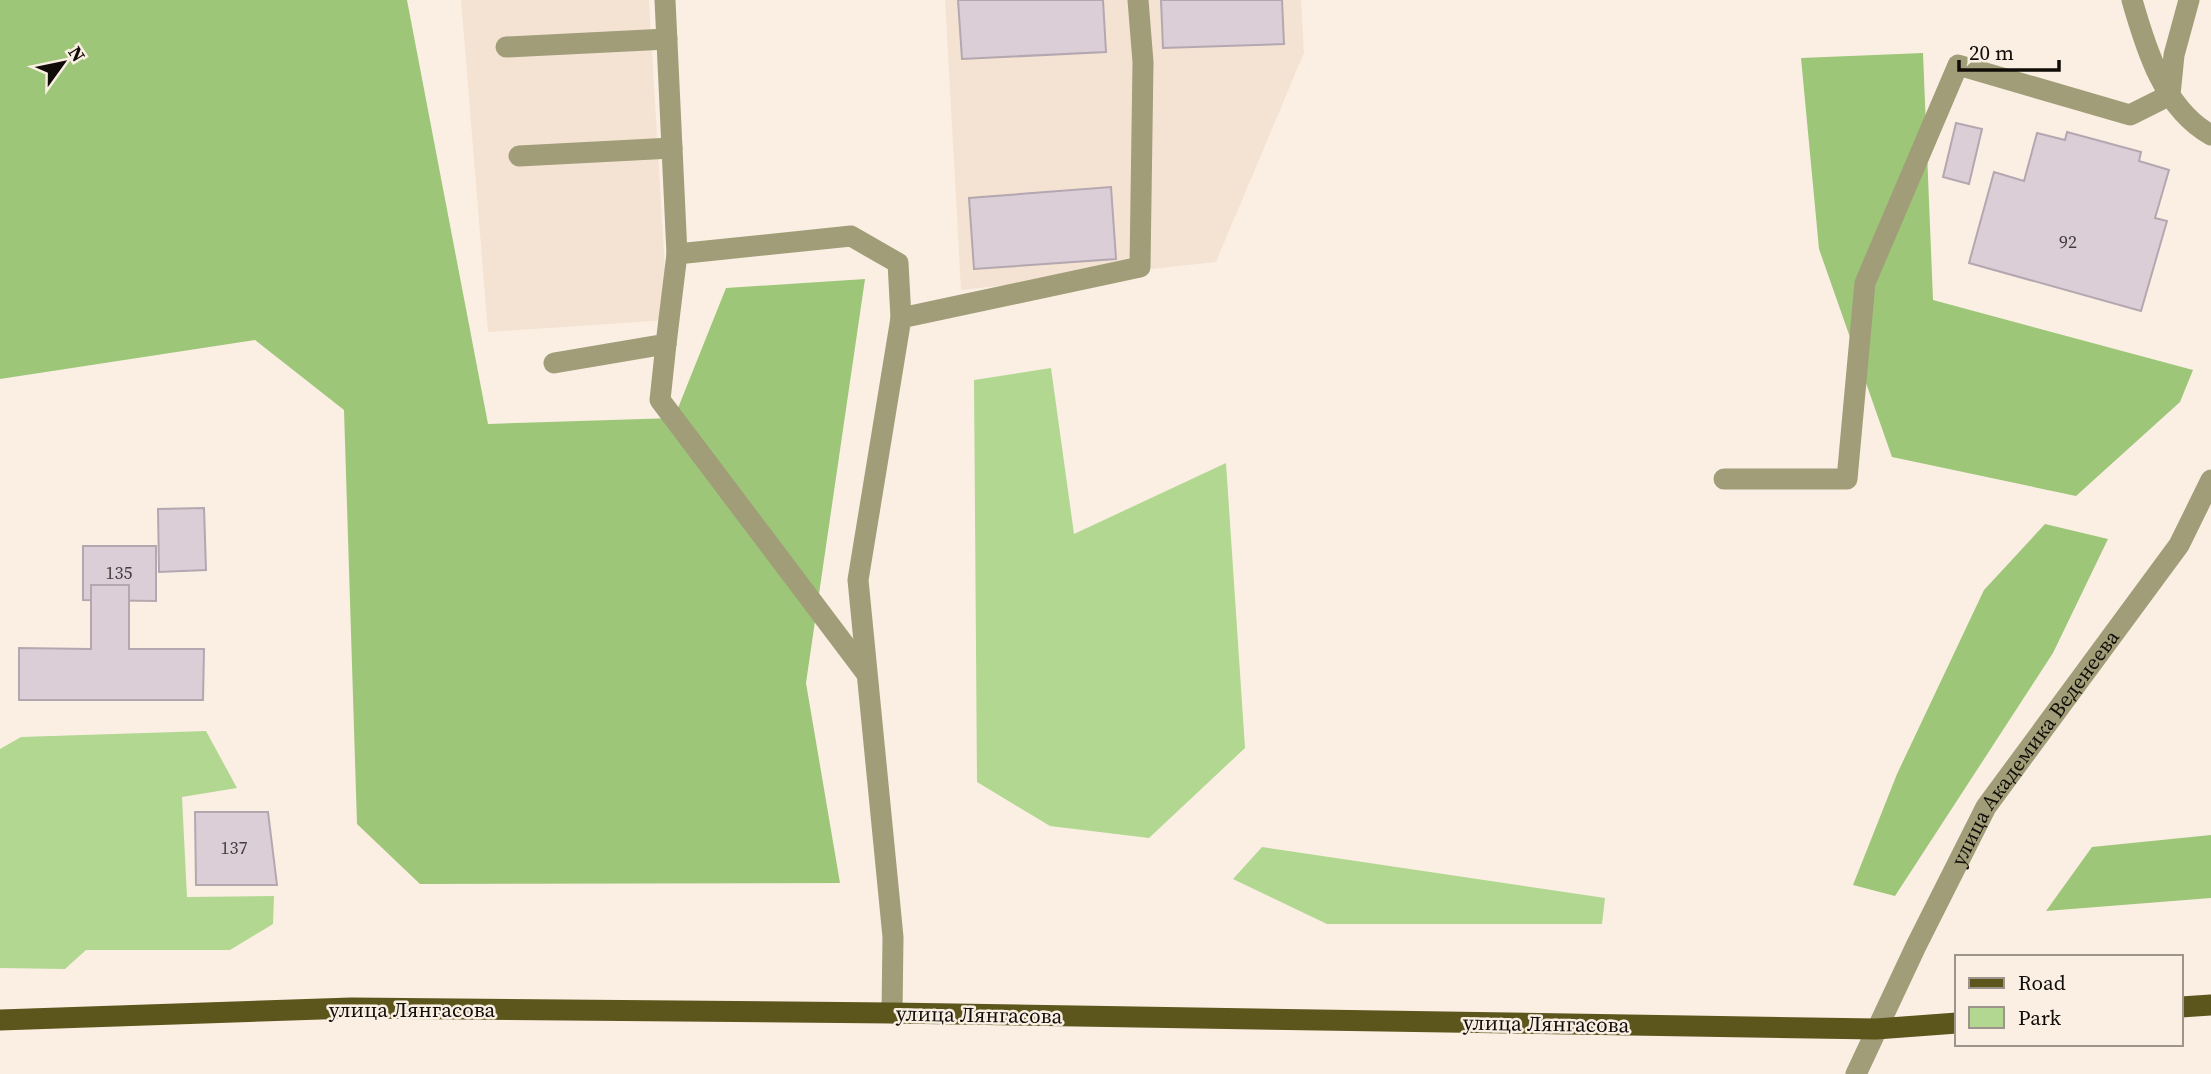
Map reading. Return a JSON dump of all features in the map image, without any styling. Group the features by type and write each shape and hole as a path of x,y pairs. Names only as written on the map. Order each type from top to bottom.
{"main road":[{"path":"2183,1007 2211,1005"},
{"name":"улица Лянгасова","path":"0,1020 351,1008 892,1013 1876,1029 1955,1023"}],"street":[{"path":"666,0 677,254 660,400 867,675"},
{"path":"901,318 1140,267 1143,62 1138,0"},
{"path":"2132,0 2145,43 2169,95 2192,125 2211,135"},
{"path":"2169,95 2174,55 2189,0"},
{"path":"506,47 667,39"},
{"path":"1724,479 1847,479 1865,283 1958,65 2130,115 2169,95"},
{"path":"519,156 672,148"},
{"path":"677,254 851,236 898,263 901,318 858,580 893,937 892,1013"},
{"path":"554,363 666,344"},
{"name":"улица Академика Веденеева","path":"1856,1074 1986,807 2179,545 2211,480"}],"shaded area":[{"path":"461,0 649,0 668,320 488,332"},
{"path":"945,0 1301,0 1304,53 1216,262 961,290"}],"green space":[{"path":"0,0 407,0 488,424 674,418 726,288 865,279 806,683 840,883 420,884 357,824 344,410 255,340 0,379"},
{"path":"1923,53 1933,300 2193,370 2180,402 2076,496 1892,457 1819,249 1801,58"},
{"path":"1051,368 1074,534 1226,463 1245,748 1149,838 1050,826 977,782 974,380"},
{"path":"2045,524 2108,539 2053,653 1895,896 1853,885 1897,774 1984,590"},
{"path":"206,731 237,788 182,797 187,897 274,896 273,924 230,950 86,950 65,969 0,968 0,749 21,737"},
{"path":"2211,835 2211,898 2046,911 2092,847"},
{"path":"1262,847 1605,898 1602,924 1327,924 1233,879"}],"building":[{"path":"958,0 1103,0 1106,52 962,59"},
{"path":"1161,0 1282,0 1284,44 1163,48"},
{"path":"1956,123 1982,129 1969,184 1943,177"},
{"path":"2067,132 2141,152 2139,161 2169,170 2155,218 2167,221 2141,311 1969,263 1994,172 2024,181 2037,133 2065,140"},
{"path":"1111,187 1116,259 974,269 969,198"},
{"path":"204,508 206,570 159,572 158,509"},
{"path":"83,546 156,546 156,601 83,600"},
{"path":"91,585 129,585 129,649 204,649 203,700 19,700 19,648 91,649"},
{"path":"195,812 268,812 277,885 196,885"}]}
